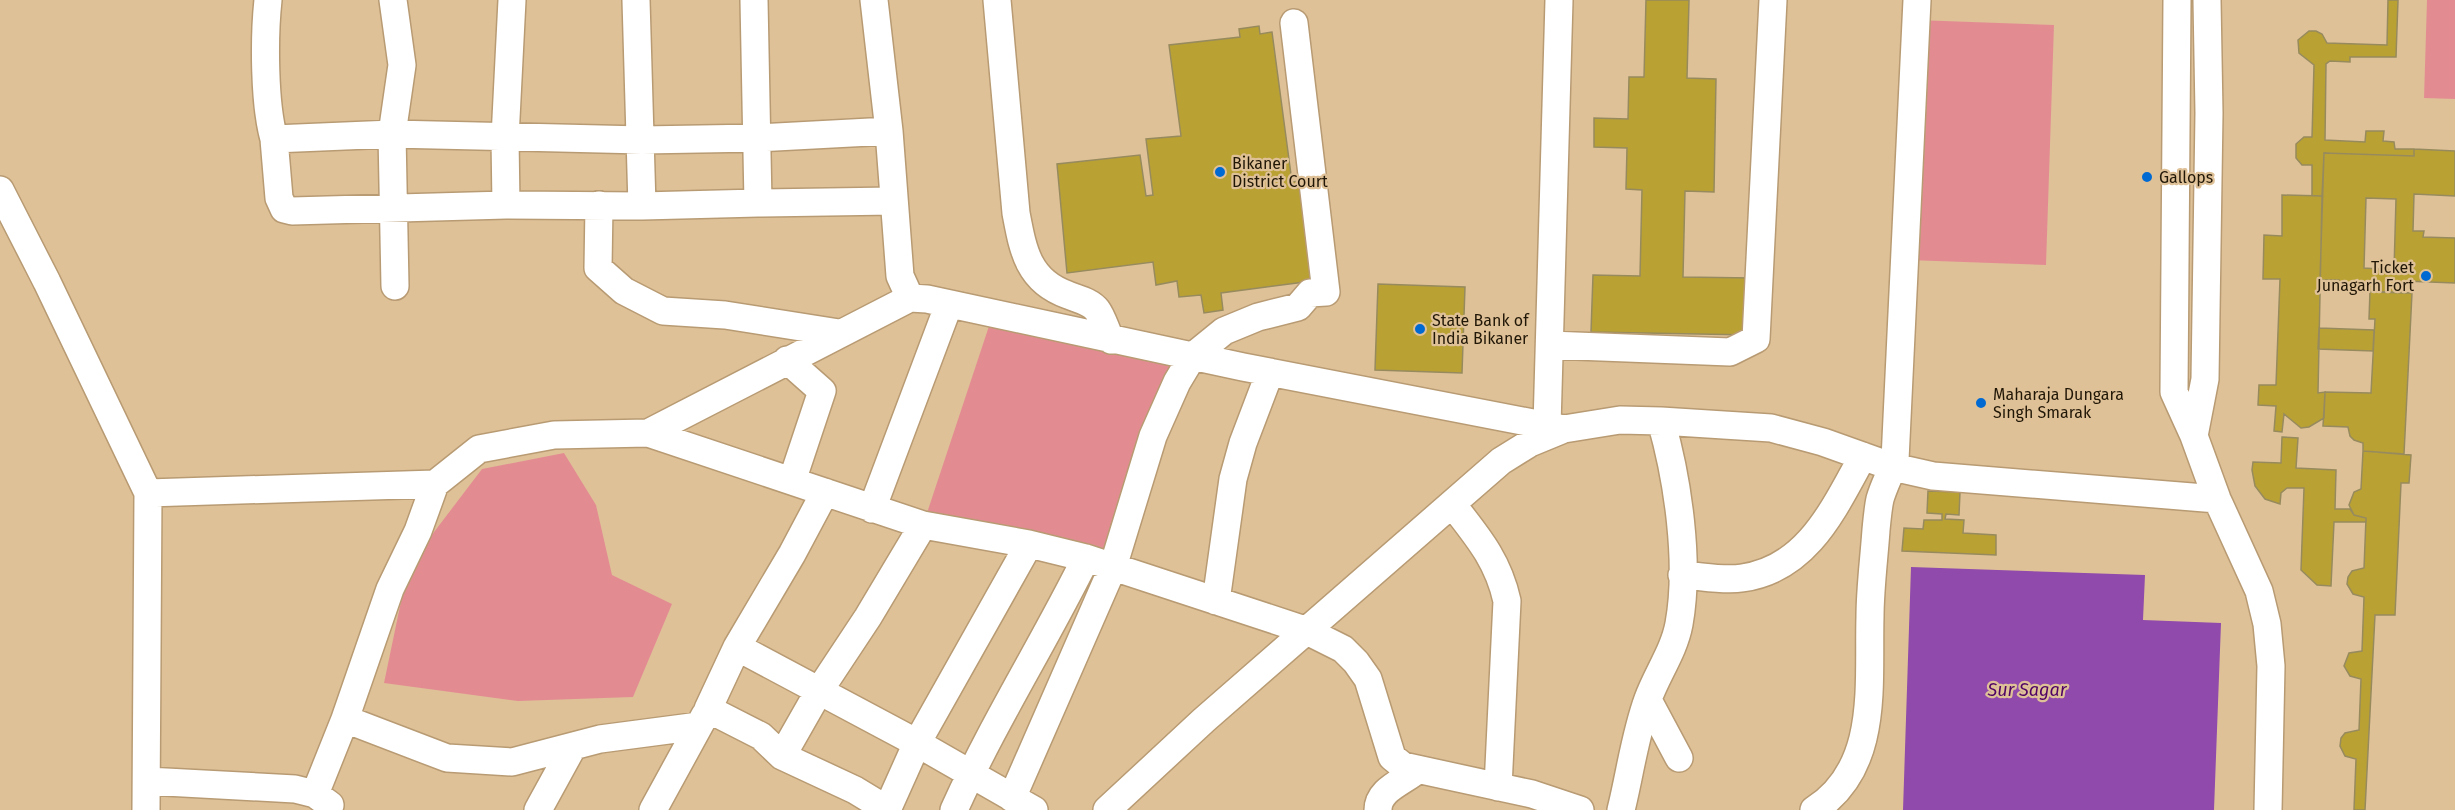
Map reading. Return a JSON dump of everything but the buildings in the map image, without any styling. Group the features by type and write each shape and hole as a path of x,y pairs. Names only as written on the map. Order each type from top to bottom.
{"street":[{"path":"268,0 266,18 268,121 274,139 279,198 284,209 292,211 506,205 642,206 893,201"},
{"path":"393,0 402,65 392,134 395,286"},
{"path":"506,205 505,138 512,0"},
{"path":"636,0 642,140 642,206"},
{"path":"754,0 758,203"},
{"path":"873,0 890,131 893,201 900,276 910,298"},
{"path":"997,0 1016,213 1022,245 1029,263 1042,282 1055,290 1087,302 1096,310 1111,340"},
{"path":"1556,428 1550,345 1559,0"},
{"path":"1550,345 1730,351 1756,339 1773,0"},
{"path":"1814,810 1828,801 1850,774 1863,743 1869,713 1870,616 1876,530 1880,500 1893,467 1917,0"},
{"path":"2177,0 2174,392 2194,436 2217,499 2259,591 2267,624 2271,666 2268,810"},
{"path":"2194,436 2205,379 2209,113 2207,0"},
{"path":"737,647 917,743 1023,804 1113,567 1138,480 1164,407 1192,357 1224,331 1258,317 1298,307 1310,293 1326,292 1294,23"},
{"path":"274,139 392,134 642,140 758,138 890,131"},
{"path":"0,190 47,282 148,493 146,810"},
{"path":"599,205 598,268 624,291 663,311 725,315 839,333"},
{"path":"648,433 910,298 949,304 1192,357 1556,428 1620,420 1770,428 1823,442 1893,467 1933,476 2217,499"},
{"path":"872,509 949,304"},
{"path":"787,360 822,391 792,481"},
{"path":"1216,601 1233,479 1243,443 1270,372"},
{"path":"1621,810 1648,700 1679,625 1682,575 1678,498 1661,421"},
{"path":"1107,810 1305,630 1501,461 1556,428"},
{"path":"147,781 295,789 330,805 345,719 390,589 418,531 435,484 479,449 554,435 648,433 923,525 1029,543 1086,558 1305,630 1343,649 1356,662 1368,679 1392,757 1402,766 1416,771 1532,794 1580,810"},
{"path":"1682,575 1739,579 1783,564 1806,546 1823,526 1863,456"},
{"path":"148,493 435,484"},
{"path":"653,810 703,717 737,647 792,554 825,492"},
{"path":"1452,504 1488,550 1503,582 1507,601 1498,787"},
{"path":"782,756 819,691 868,617 923,525"},
{"path":"345,719 447,758 512,762 600,739 703,717 761,736 782,756 855,790 887,810 917,743 1029,543"},
{"path":"954,810 970,774 1057,618 1086,558"},
{"path":"1648,700 1679,758"},
{"path":"538,810 572,748"},
{"path":"1378,810 1378,800 1384,792 1416,771"}],"shaded area":[{"path":"2427,0 2455,0 2455,99 2424,98"},
{"path":"1916,20 2054,25 2046,265 1908,260"},
{"path":"993,314 1192,357 1113,567 923,525"},
{"path":"564,453 596,505 612,575 672,604 633,697 518,701 384,683 404,587 431,536 482,469"}],"water":[{"name":"Sur Sagar","path":"1911,567 2145,575 2143,620 2221,623 2214,810 1903,810"}],"place":[{"name":"Bikaner District Court","path":"1220,172"},
{"name":"Gallops","path":"2147,177"},
{"name":"Ticket Junagarh Fort","path":"2426,276"},
{"name":"State Bank of India Bikaner","path":"1420,329"},
{"name":"Maharaja Dungara Singh Smarak","path":"1981,403"}]}
